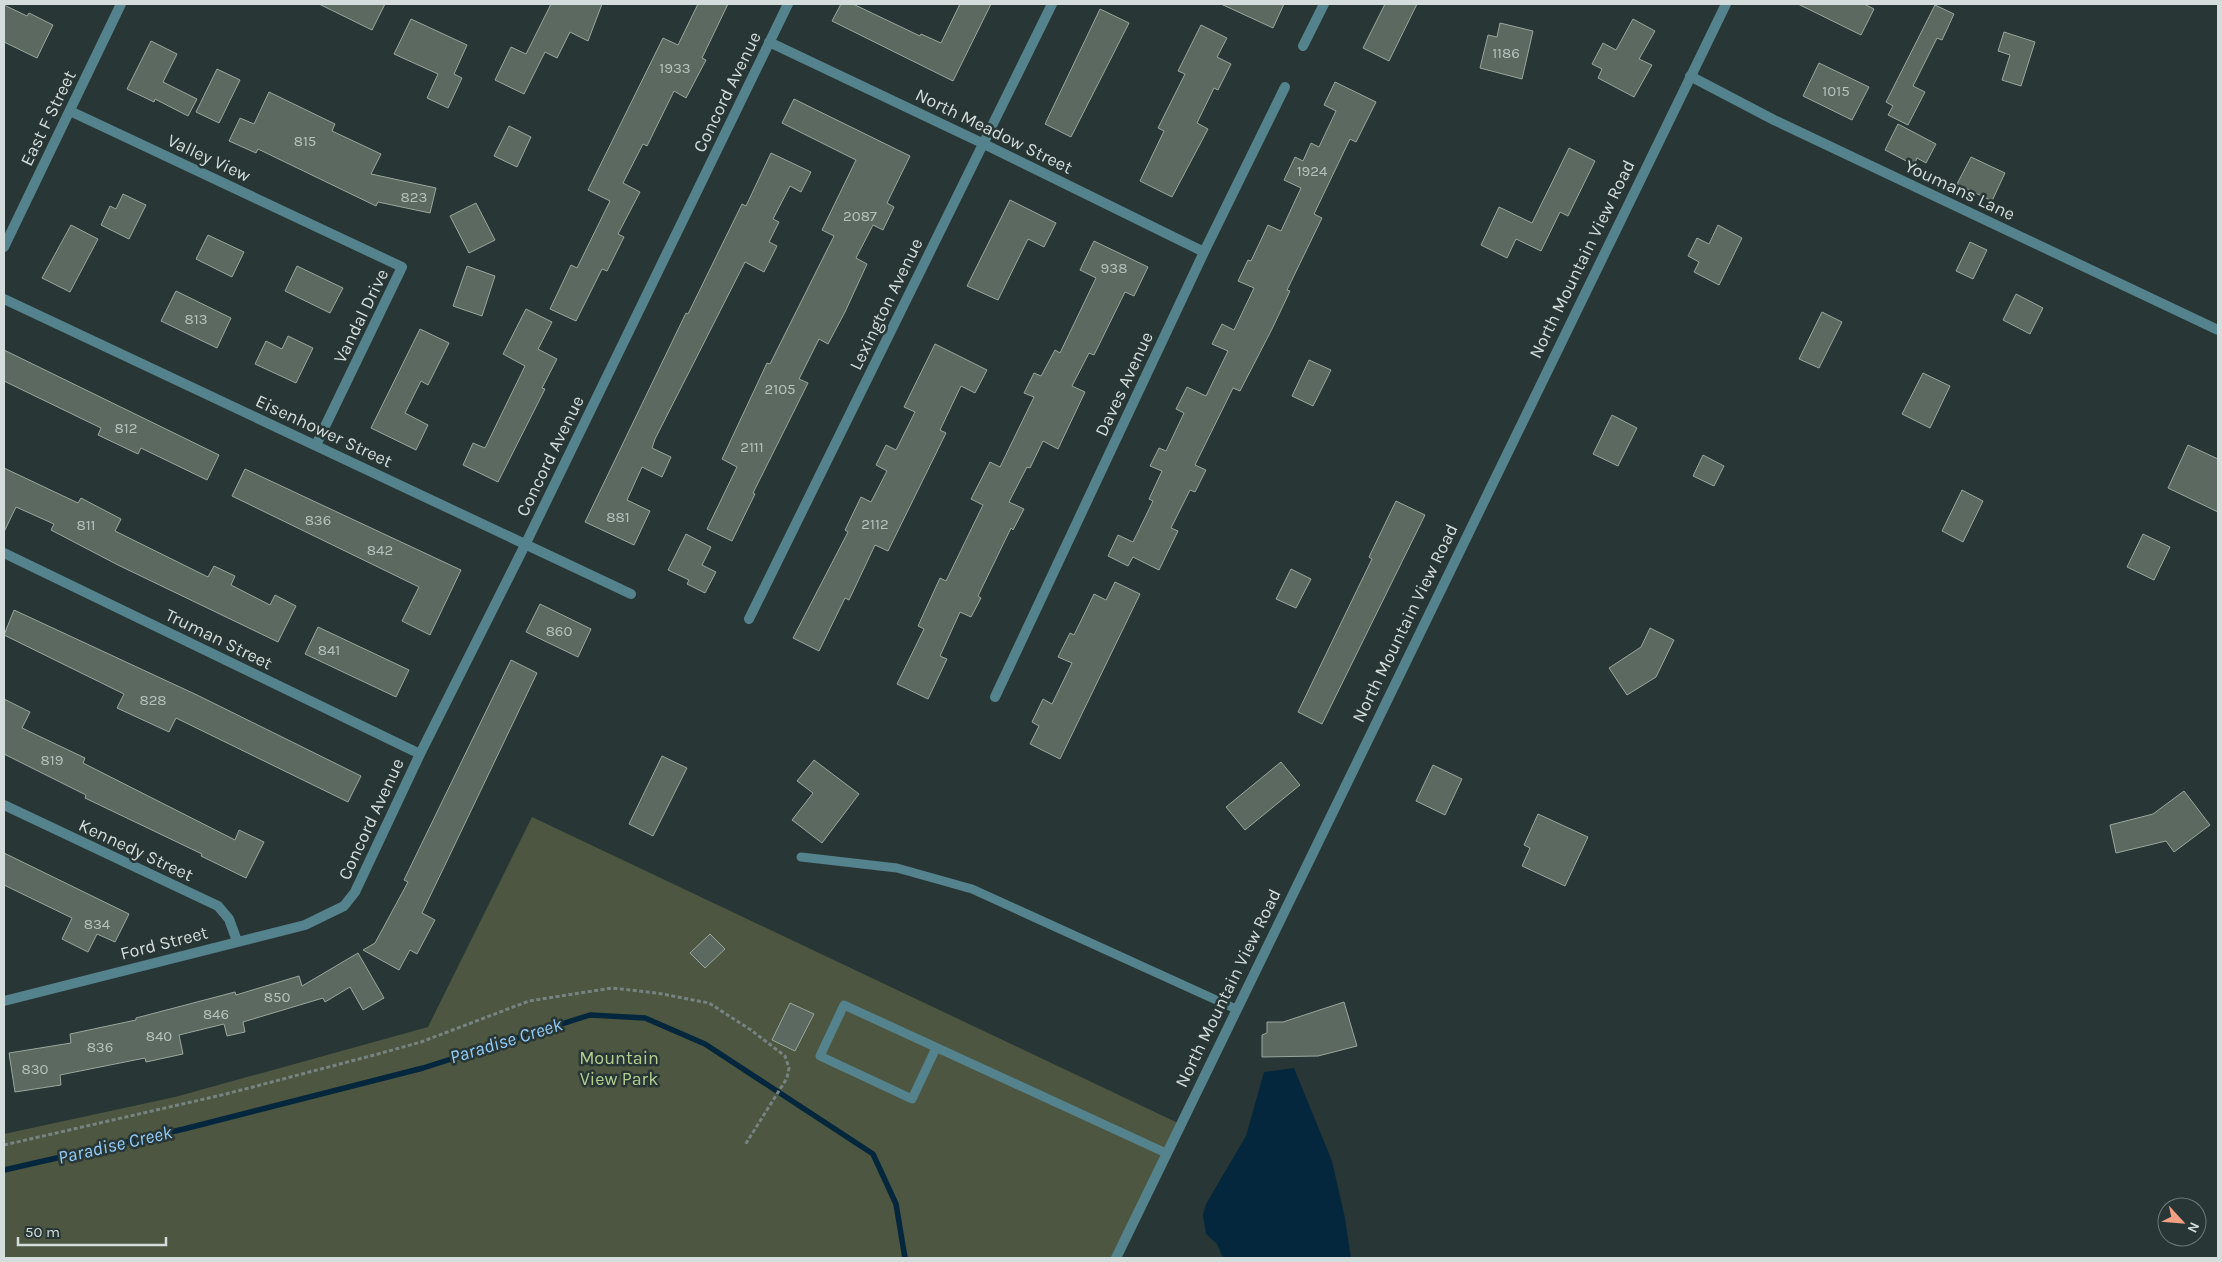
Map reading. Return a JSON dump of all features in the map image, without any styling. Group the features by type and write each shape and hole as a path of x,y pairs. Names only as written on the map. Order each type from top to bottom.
{"street":[{"name":"East F Street","path":"4,246 122,4"},
{"name":"Concord Avenue","path":"330,914 344,906 355,892 420,754 526,543 788,4"},
{"name":"Lexington Avenue","path":"749,619 1052,4"},
{"path":"1303,46 1324,4"},
{"name":"North Mountain View Road","path":"1116,1258 1726,4"},
{"name":"North Meadow Street","path":"769,42 982,143 1204,252"},
{"name":"Youmans Lane","path":"1690,76 1774,120 2218,330"},
{"name":"Daves Avenue","path":"995,697 1204,252 1285,87"},
{"name":"Valley View","path":"70,110 335,236"},
{"name":"Vandal Drive","path":"316,445 402,267 335,236"},
{"name":"Eisenhower Street","path":"4,299 631,594"},
{"name":"Truman Street","path":"4,553 420,754"},
{"name":"Kennedy Street","path":"4,805 218,906 229,919 237,941"},
{"name":"Ford Street","path":"4,1001 305,925 330,914"}],"lane":[{"path":"801,857 897,868 972,889 1236,1009"},
{"path":"936,1048 912,1099 820,1056 844,1005 1166,1154"}],"path":[{"path":"4,1144 226,1094 378,1054 421,1042 530,1000 612,988 657,993 709,1003 751,1030 785,1056 789,1068 785,1081 745,1145"}],"green space":[{"name":"Mountain View Park","path":"532,817 1180,1124 1116,1258 4,1258 4,1134 175,1097 428,1027"}],"water":[{"path":"1294,1068 1332,1161 1345,1218 1351,1258 1223,1258 1217,1244 1206,1234 1203,1215 1206,1204 1246,1136 1264,1072"}],"building":[{"path":"319,4 385,4 372,30"},
{"path":"551,4 602,4 588,41 570,32 557,58 545,52 524,94 495,80 511,47 526,54"},
{"path":"698,4 728,4 702,58 706,60 686,98 674,91 647,146 643,144 623,183 640,192 618,234 624,237 607,271 602,269 576,321 550,309 571,265 577,268 610,201 588,190 663,38 678,45"},
{"path":"841,4 853,4 920,36 921,34 941,43 960,4 991,4 953,81 832,21"},
{"path":"1221,4 1284,4 1273,28"},
{"path":"1385,4 1417,4 1389,61 1363,48"},
{"path":"1798,4 1864,4 1874,9 1861,35"},
{"path":"4,5 27,16 29,13 53,25 37,58 4,42"},
{"path":"1935,5 1954,14 1942,40 1937,38 1913,86 1925,92 1908,125 1888,115 1893,106 1886,102"},
{"path":"1100,9 1129,23 1071,137 1045,124"},
{"path":"411,19 467,45 454,74 462,78 448,108 427,98 438,74 394,54"},
{"path":"1633,19 1655,31 1639,59 1652,65 1634,97 1598,78 1602,69 1592,64 1603,43 1616,50"},
{"path":"1500,23 1533,31 1522,79 1480,68 1488,35 1497,37"},
{"path":"1201,25 1227,38 1217,57 1231,64 1218,90 1214,88 1197,123 1208,129 1172,197 1140,181 1164,131 1158,128 1185,74 1178,71"},
{"path":"2004,32 2035,42 2021,86 2002,80 2010,55 1998,51"},
{"path":"151,41 177,54 163,82 197,99 188,116 155,99 154,102 127,89"},
{"path":"1819,63 1869,87 1852,120 1803,96"},
{"path":"217,69 240,80 219,123 196,112"},
{"path":"1335,82 1376,102 1356,142 1350,139 1314,214 1322,218 1287,290 1290,291 1272,329 1240,391 1233,388 1195,465 1206,470 1195,492 1190,490 1171,528 1178,531 1159,570 1133,557 1128,566 1108,556 1118,535 1133,542 1153,501 1149,499 1162,471 1150,466 1159,448 1166,451 1184,413 1176,409 1187,387 1206,396 1228,351 1212,344 1222,324 1234,330 1254,288 1238,281 1248,260 1251,261 1268,225 1281,231 1301,188 1284,180 1295,157 1303,161 1311,143 1319,147 1336,111 1324,105"},
{"path":"269,92 335,124 332,131 381,154 371,174 436,188 430,213 378,202 376,206 258,149 256,153 229,141 240,118 254,124"},
{"path":"794,99 910,156 887,203 894,207 883,230 873,225 856,258 867,264 845,312 828,344 819,339 799,379 808,383 753,493 755,494 732,541 707,529 737,467 722,459 767,363 770,364 834,236 822,230 856,160 782,123"},
{"path":"1898,124 1936,144 1926,163 1917,158 1914,165 1885,150"},
{"path":"509,126 531,137 517,167 494,156"},
{"path":"1569,148 1595,161 1568,216 1560,212 1541,251 1516,239 1507,258 1481,245 1499,207 1532,223"},
{"path":"771,153 811,172 801,192 790,186 773,219 779,222 769,242 777,246 764,272 745,262 655,439 652,448 671,457 662,477 642,467 627,500 650,511 634,545 585,522 686,313 688,314 742,204 746,206"},
{"path":"1971,157 2005,173 1992,201 1957,184"},
{"path":"123,194 146,205 129,239 101,225 110,206 116,209"},
{"path":"1010,200 1056,223 1044,247 1028,239 998,300 967,286"},
{"path":"476,203 495,240 469,253 450,216"},
{"path":"71,225 98,239 70,292 42,278"},
{"path":"1718,225 1742,238 1719,285 1694,272 1699,262 1688,256 1697,238 1709,244"},
{"path":"208,235 244,252 232,277 196,259"},
{"path":"1094,241 1148,267 1134,296 1125,292 1094,355 1089,353 1072,386 1085,392 1058,449 1043,441 1030,468 1027,467 1009,502 1024,509 1013,530 1011,528 978,596 981,598 971,617 960,612 940,656 947,659 928,699 897,684 924,629 918,626 940,578 946,581 983,505 971,499 990,462 1000,467 1034,397 1024,393 1034,373 1041,376 1055,350 1060,353 1096,278 1080,270"},
{"path":"1970,242 1987,250 1973,279 1956,271"},
{"path":"297,266 343,288 330,313 285,291"},
{"path":"467,266 495,276 482,316 453,306"},
{"path":"176,291 231,318 217,348 161,321"},
{"path":"2016,294 2043,308 2030,334 2003,320"},
{"path":"526,309 552,322 538,349 557,359 542,388 545,389 498,482 463,465 473,443 485,448 525,366 503,354"},
{"path":"1822,312 1842,322 1819,368 1799,359"},
{"path":"420,329 449,343 428,385 421,381 405,413 428,425 416,450 371,428"},
{"path":"288,336 313,348 296,383 255,364 266,341 282,349"},
{"path":"935,344 987,370 975,393 961,386 940,430 946,433 888,551 875,545 849,600 845,598 819,651 793,638 848,532 845,530 861,497 871,502 887,471 876,465 886,445 896,450 915,412 904,407"},
{"path":"4,350 219,455 207,480 141,448 138,454 98,435 101,428 4,381"},
{"path":"1309,360 1331,370 1313,406 1292,396"},
{"path":"1923,373 1950,386 1930,428 1902,414"},
{"path":"1612,415 1637,428 1618,466 1593,454"},
{"path":"2188,445 2218,459 2218,512 2168,488"},
{"path":"1703,455 1724,466 1714,486 1693,476"},
{"path":"4,468 78,503 81,498 121,519 115,531 208,577 214,566 235,576 231,585 270,605 275,595 296,606 278,642 118,565 51,530 54,524 16,507 4,532"},
{"path":"245,469 461,570 430,635 402,621 419,587 232,496"},
{"path":"1962,490 1983,501 1963,542 1942,531"},
{"path":"1396,501 1425,515 1322,724 1298,712 1372,559 1369,557"},
{"path":"686,534 711,547 702,565 716,572 705,593 687,584 689,580 668,570"},
{"path":"2143,534 2170,547 2154,580 2127,567"},
{"path":"1291,569 1311,579 1296,608 1276,599"},
{"path":"1115,582 1140,594 1060,759 1030,744 1039,726 1032,722 1043,699 1052,704 1072,663 1058,657 1070,633 1074,635 1094,594 1106,600"},
{"path":"540,604 591,629 578,657 526,632"},
{"path":"14,610 197,695 361,776 348,802 176,718 169,732 117,708 124,694 4,635"},
{"path":"318,627 409,670 396,697 305,654"},
{"path":"1650,628 1674,640 1656,677 1627,695 1609,668 1641,647"},
{"path":"511,660 537,673 422,913 435,920 417,954 410,950 399,970 363,950 375,943 408,882 404,880"},
{"path":"4,699 30,712 22,728 85,758 83,763 235,840 239,830 264,842 246,878 201,856 202,854 85,798 86,795 4,754"},
{"path":"662,756 687,768 653,836 629,824"},
{"path":"814,760 859,794 822,843 792,820 813,793 797,781"},
{"path":"1281,762 1300,785 1245,830 1226,807"},
{"path":"1433,765 1462,779 1445,815 1416,801"},
{"path":"2184,791 2210,825 2174,852 2166,841 2116,853 2110,825 2153,814"},
{"path":"1538,814 1588,837 1565,886 1522,866 1530,848 1524,845"},
{"path":"4,853 129,914 115,942 97,934 88,952 62,939 72,918 4,885"},
{"path":"710,934 725,949 705,968 690,953"},
{"path":"358,953 384,998 363,1010 350,987 325,1002 323,998 243,1022 245,1032 227,1036 224,1024 179,1035 183,1054 146,1062 145,1058 60,1075 61,1085 15,1092 9,1053 71,1043 70,1034 136,1020 136,1018 235,992 236,995 299,976 302,986"},
{"path":"1344,1002 1357,1046 1318,1056 1262,1057 1262,1035 1267,1033 1267,1022 1283,1022"},
{"path":"790,1003 814,1014 795,1051 772,1040"}],"waterway":[{"name":"Paradise Creek","path":"4,1170 184,1129 423,1068 590,1015 645,1018 705,1044 873,1154 896,1204 905,1258"}]}
